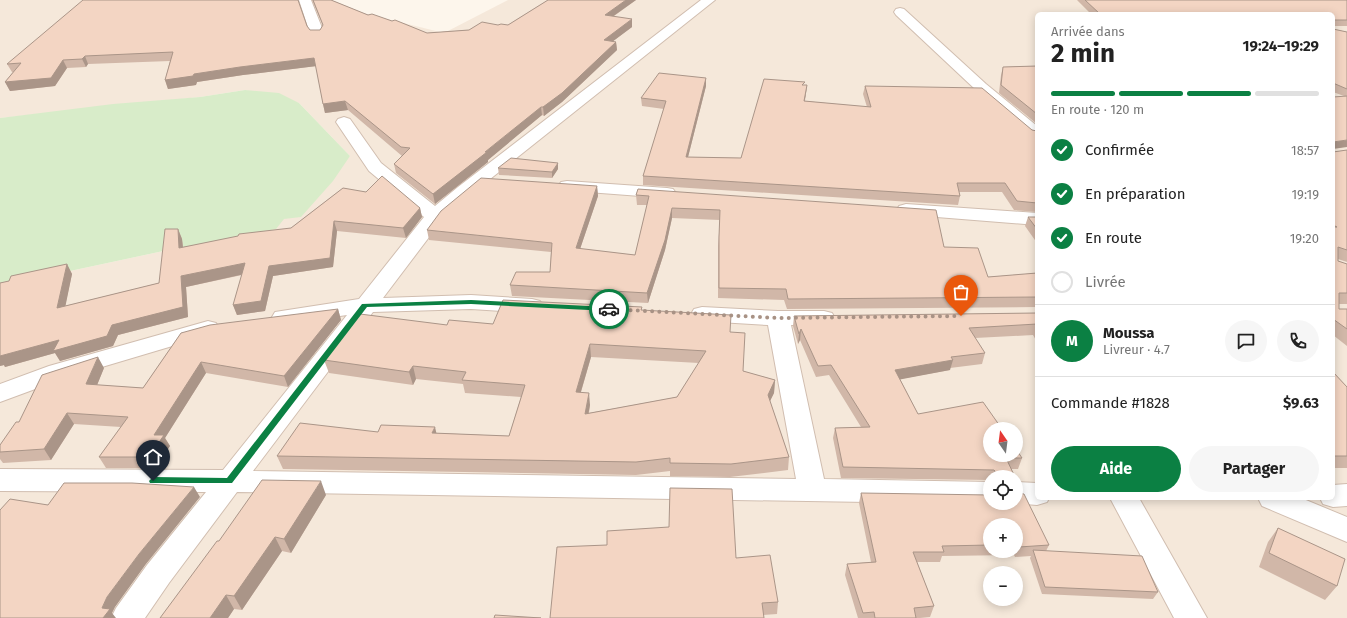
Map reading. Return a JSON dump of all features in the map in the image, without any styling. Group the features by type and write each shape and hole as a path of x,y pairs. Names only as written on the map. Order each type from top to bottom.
{"street":[{"path":"305,0 317,33"},
{"path":"127,618 158,574 434,216 709,0"},
{"path":"900,12 981,87 1035,132"},
{"path":"344,122 375,167 434,216"},
{"path":"479,180 502,182"},
{"path":"549,185 681,194"},
{"path":"886,209 1035,219"},
{"path":"265,319 365,305 471,302 550,306"},
{"path":"683,313 778,318 840,317"},
{"path":"778,318 812,489"},
{"path":"0,393 57,372 212,326 227,324"},
{"path":"0,480 230,481 983,493"},
{"path":"1023,493 1035,494"},
{"path":"1335,496 1347,495"},
{"path":"1125,500 1191,618"},
{"path":"1277,500 1347,530"}],"shaded area":[{"path":"0,0 310,0 444,33 508,0 1347,0 1347,618 0,618 0,286 182,247 284,219 350,156 299,103 245,90 200,97 0,118"}],"green space":[{"path":"245,90 279,93 299,103 350,156 333,181 301,217 284,219 276,229 195,247 182,247 0,286 0,118 113,104 200,97"}],"building":[{"path":"83,0 298,0 307,26 310,30 320,30 323,25 313,0 331,0 368,15 372,14 392,21 395,20 427,33 469,30 482,22 508,25 548,0 626,0 605,15 632,19 604,40 616,42 562,93 541,107 433,194 394,164 410,148 401,147 345,101 323,104 314,58 240,67 165,80 173,52 85,56 82,59 63,60 51,78 5,82 21,63 7,64"},
{"path":"1085,0 1347,0 1347,20 1335,20 1335,12 1098,12"},
{"path":"1335,29 1347,32 1347,89 1335,84"},
{"path":"1035,66 1035,112 1001,85 1003,67"},
{"path":"659,73 706,78 686,157 741,158 764,79 805,82 802,85 807,85 804,101 871,107 865,86 982,88 1032,130 1035,131 1035,203 1017,201 1005,183 957,183 960,196 643,176 666,101 641,98"},
{"path":"1347,96 1347,140 1335,142 1335,97"},
{"path":"1347,150 1347,250 1338,247 1338,261 1347,264 1347,293 1339,293 1339,309 1347,309 1347,329 1335,320 1335,227 1337,227 1335,226 1335,152"},
{"path":"511,158 558,163 552,172 498,168"},
{"path":"382,176 420,208 403,228 334,221 330,258 269,266 261,301 233,305 245,263 181,276 183,307 112,325 107,336 53,351 59,340 0,356 0,283 9,281 11,276 67,264 57,308 159,283 165,229 178,229 179,248 238,236 239,234 291,228 343,188 366,192"},
{"path":"481,178 597,186 576,248 635,255 649,196 636,195 638,189 936,210 944,247 978,248 988,277 1035,273 1035,297 788,299 786,289 719,288 720,210 672,208 665,240 647,293 510,285 516,272 550,272 552,243 427,230 441,211"},
{"path":"1028,217 1035,217 1035,226"},
{"path":"503,300 642,307 641,310 731,315 730,332 745,333 743,371 775,380 768,395 789,457 731,464 670,463 670,458 636,462 277,456 300,423 378,432 381,425 435,427 432,433 509,436 525,385 462,380 466,372 413,366 409,372 324,360 360,314 447,325 449,320 493,324","holes":["590,344 706,351 677,397 585,414 589,393 576,392"]},
{"path":"338,309 284,376 201,362 154,435 164,435 149,457 99,457 128,417 67,413 44,449 0,452 0,445 16,422 19,422 42,375 98,357 86,384 143,388 181,333 210,325"},
{"path":"1035,313 1035,324 969,328 985,353 951,357 953,360 895,370 918,414 983,402 997,422 983,422 983,462 1008,462 1012,470 843,467 835,428 870,427 831,365 818,366 801,329 799,334 794,316"},
{"path":"1335,374 1347,387 1347,456 1335,456"},
{"path":"262,480 321,481 284,539 275,537 234,596 226,595 210,618 160,618 217,541 219,541"},
{"path":"64,483 132,483 194,487 139,554 107,597 102,608 110,609 103,618 0,618 0,510 10,499 48,505"},
{"path":"670,488 732,489 736,558 770,555 778,602 762,603 764,618 550,618 557,547 607,545 607,531 669,527"},
{"path":"861,493 983,495 983,510 1023,510 1024,494 1049,545 1023,547 1023,518 983,518 983,545 942,546 944,552 913,552 934,606 914,608 916,618 875,618 874,612 863,613 847,564 876,562"},
{"path":"1278,528 1345,559 1337,586 1269,553"},
{"path":"1033,550 1142,556 1158,592 1045,587"},
{"path":"495,615 541,618 494,618"}],"way so far":[{"path":"609,309 778,318 961,316"}],"route":[{"path":"153,481 230,481 365,305 471,302 609,309"}]}
